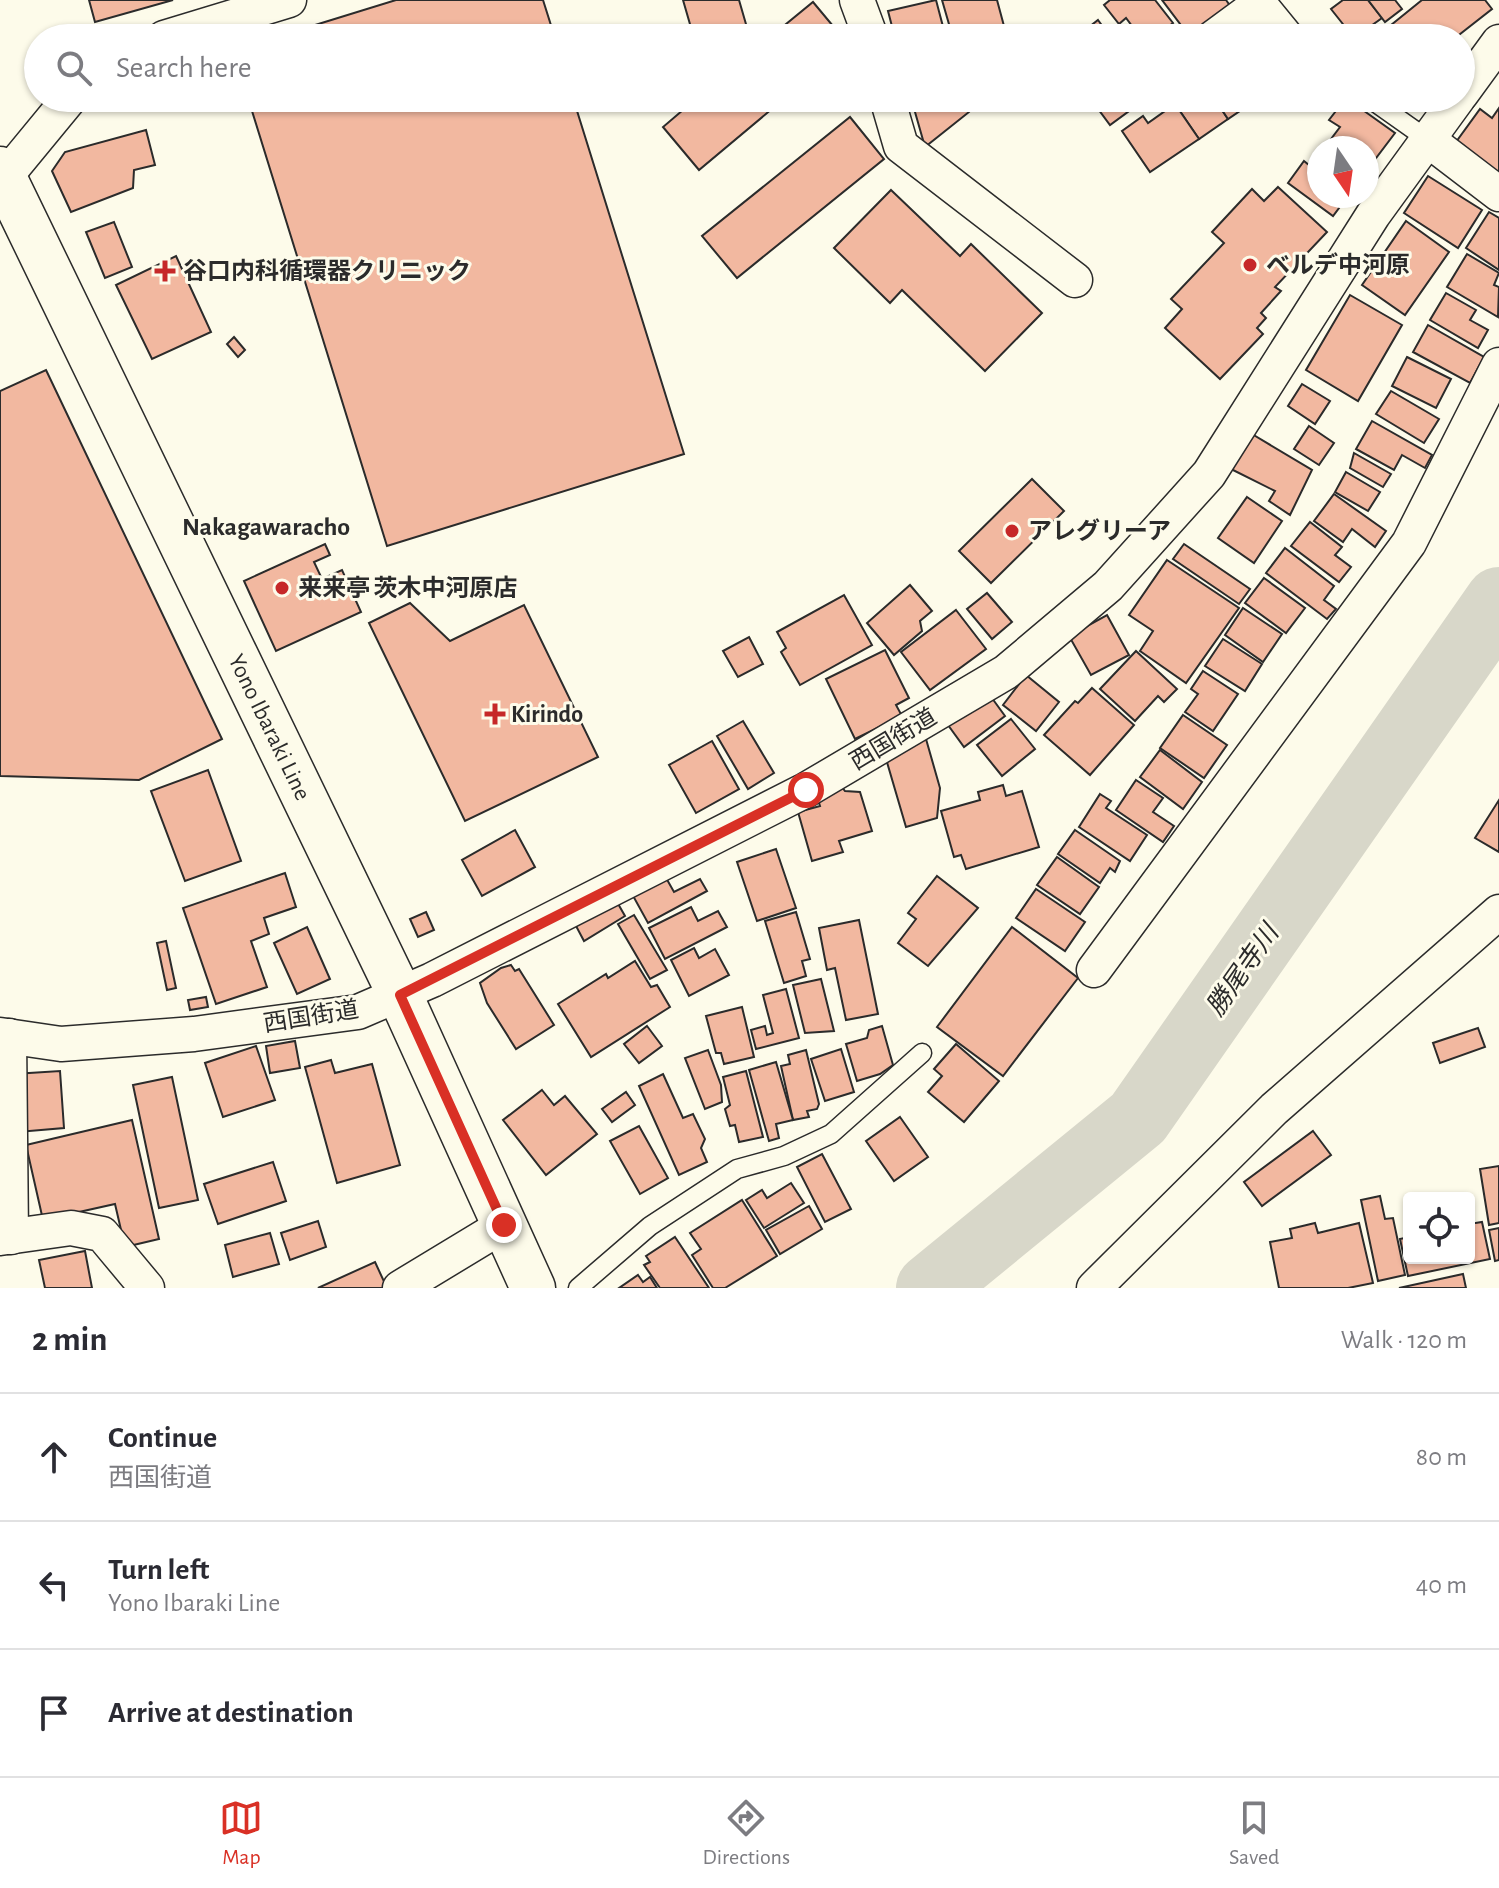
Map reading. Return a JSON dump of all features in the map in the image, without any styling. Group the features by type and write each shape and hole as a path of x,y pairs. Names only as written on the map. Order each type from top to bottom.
{"main road":[{"name":"Yono Ibaraki Line","path":"2,177 400,995 533,1288"}],"street":[{"path":"210,24 289,0"},
{"path":"857,0 866,24"},
{"path":"1230,24 1258,2 1276,24"},
{"name":"西国街道","path":"1475,78 1495,56"},
{"path":"2,177 58,112"},
{"path":"891,112 901,146 1075,280"},
{"name":"西国街道","path":"5,1036 61,1044 194,1034 358,1012 400,995 806,790 1006,672 1108,586 1209,474 1373,215 1447,112"},
{"path":"1427,139 1499,194"},
{"path":"1094,970 1409,543 1499,365"},
{"path":"1094,1288 1274,1109 1499,912"},
{"path":"5,1036 5,1237 71,1228 102,1234 147,1288"},
{"path":"400,1288 504,1225"}],"lane":[{"path":"1389,112 1427,139"},
{"path":"578,1288 650,1226 737,1169 784,1156 831,1134 922,1053"}],"building":[{"path":"89,0 173,0 95,22"},
{"path":"396,0 543,0 551,24 318,24"},
{"path":"683,0 739,0 746,24 690,24"},
{"path":"936,0 942,24 891,24 888,11"},
{"path":"942,0 997,0 1003,24 949,24"},
{"path":"1110,0 1155,0 1173,23 1130,24 1126,18 1119,24 1104,5"},
{"path":"1162,0 1226,0 1231,7 1208,24 1180,24"},
{"path":"1343,0 1368,0 1382,18 1374,24 1343,24 1331,9"},
{"path":"1368,0 1395,0 1402,9 1385,22"},
{"path":"1422,0 1485,0 1492,9 1473,24 1392,24"},
{"path":"813,2 831,24 786,24"},
{"path":"1499,108 1499,173 1456,142 1480,109 1492,118"},
{"path":"252,112 577,112 684,454 387,546"},
{"path":"681,112 768,112 699,170 663,127"},
{"path":"915,112 969,112 925,147"},
{"path":"1100,112 1128,112 1110,125"},
{"path":"1164,112 1180,112 1199,139 1150,172 1122,131 1143,116 1148,123"},
{"path":"1181,112 1223,112 1228,119 1199,139"},
{"path":"1223,112 1238,112 1228,119"},
{"path":"1335,112 1366,112 1395,133 1379,154 1379,136 1333,136 1340,127 1329,120"},
{"path":"850,117 884,159 737,278 702,236"},
{"path":"146,130 155,165 134,170 133,188 71,212 52,171 65,152"},
{"path":"1304,161 1307,163 1307,197 1288,183"},
{"path":"1428,176 1482,210 1458,248 1404,213"},
{"name":"ベルデ中河原","path":"1278,187 1327,232 1275,287 1281,291 1261,313 1266,318 1257,328 1263,334 1220,379 1165,328 1182,309 1171,299 1224,243 1212,232 1252,189 1264,201"},
{"path":"891,190 960,256 971,244 1042,313 985,371 902,290 890,303 834,248"},
{"path":"1322,208 1339,208 1333,216"},
{"path":"1489,212 1499,218 1499,270 1466,248"},
{"path":"1406,221 1449,252 1405,315 1362,285"},
{"path":"114,222 132,267 105,278 86,232"},
{"path":"1467,254 1499,273 1494,285 1499,287 1498,317 1447,287"},
{"path":"176,256 211,332 152,359 116,285"},
{"path":"1446,293 1476,310 1470,320 1488,330 1478,348 1430,320"},
{"path":"1350,295 1402,325 1358,401 1306,370"},
{"path":"1428,325 1484,357 1470,383 1413,352"},
{"path":"234,337 245,350 238,357 227,344"},
{"path":"1407,357 1451,379 1436,408 1392,386"},
{"path":"46,370 222,739 139,780 0,776 0,391"},
{"path":"1302,384 1330,401 1315,424 1288,406"},
{"path":"1391,391 1439,419 1424,443 1376,414"},
{"path":"1372,421 1432,455 1425,468 1402,455 1394,470 1356,449"},
{"path":"1309,426 1334,443 1319,465 1294,449"},
{"path":"1252,434 1312,470 1290,515 1269,501 1275,491 1229,468"},
{"path":"1354,453 1391,474 1383,487 1350,468"},
{"path":"1346,472 1380,492 1368,511 1335,492"},
{"name":"アレグリーア","path":"1032,479 1064,511 991,583 959,551"},
{"path":"1334,494 1386,531 1375,547 1352,529 1343,542 1314,521"},
{"path":"1247,497 1282,521 1254,563 1218,538"},
{"path":"1310,522 1342,547 1335,555 1351,567 1339,582 1291,546"},
{"path":"325,544 330,555 314,562 322,579 342,570 361,612 276,651 244,581"},
{"path":"1184,544 1250,589 1239,604 1173,559"},
{"path":"1285,548 1334,586 1324,600 1336,609 1327,619 1266,573"},
{"path":"1167,560 1239,608 1186,683 1140,651 1153,631 1129,615"},
{"path":"1264,578 1305,608 1286,633 1245,603"},
{"path":"910,585 932,611 920,621 922,631 894,655 867,623"},
{"path":"987,593 1012,622 992,639 967,609"},
{"path":"844,595 872,645 800,685 781,652 786,648 777,632"},
{"path":"410,603 450,641 524,605 598,757 465,821 369,623"},
{"path":"1243,608 1282,634 1263,662 1225,635"},
{"path":"956,610 986,649 930,690 901,652"},
{"path":"1107,615 1129,655 1091,675 1069,636"},
{"path":"749,637 763,664 738,677 723,651"},
{"path":"1223,639 1262,664 1245,691 1205,666"},
{"path":"885,650 909,698 896,705 902,716 855,739 826,679"},
{"path":"1136,651 1177,689 1164,702 1158,696 1135,721 1100,689"},
{"path":"1203,671 1238,694 1213,731 1185,712 1198,694 1191,689"},
{"path":"1026,675 1059,702 1036,731 1003,705"},
{"path":"1092,688 1134,725 1090,775 1044,735 1075,701 1078,703"},
{"path":"989,694 1005,716 964,747 948,725"},
{"path":"1183,715 1227,745 1204,778 1160,748"},
{"path":"1011,719 1035,749 1002,776 977,745"},
{"path":"743,721 774,773 748,789 717,736"},
{"path":"926,739 940,788 937,818 906,827 884,752"},
{"path":"712,741 739,789 696,813 669,765"},
{"path":"1160,750 1202,782 1183,809 1140,777"},
{"path":"208,770 241,861 185,881 151,791"},
{"path":"1136,780 1163,798 1153,812 1174,826 1163,842 1116,810"},
{"path":"1003,785 1006,796 1022,791 1039,847 966,869 961,855 954,857 941,811 980,800 978,792"},
{"path":"841,786 845,791 860,792 872,831 839,841 843,852 812,861 798,812 820,806 816,793"},
{"path":"1100,794 1111,801 1106,808 1147,835 1130,861 1079,827"},
{"path":"1499,800 1499,852 1475,838"},
{"path":"515,830 535,867 482,896 462,860"},
{"path":"1075,830 1120,861 1115,872 1110,868 1100,883 1058,854"},
{"path":"776,849 796,908 757,921 737,862"},
{"path":"1057,857 1099,887 1080,914 1037,885"},
{"path":"285,873 296,907 264,918 269,934 251,941 267,987 216,1004 183,908"},
{"path":"665,876 674,892 700,879 707,891 648,923 632,894"},
{"path":"937,876 978,908 928,966 898,943 916,919 908,913"},
{"path":"1036,889 1085,922 1065,951 1016,918"},
{"path":"617,902 625,916 584,941 576,926"},
{"path":"691,907 698,921 718,911 727,927 665,959 649,928"},
{"path":"426,912 434,930 418,937 410,919"},
{"path":"796,912 810,959 802,961 806,976 784,983 765,921"},
{"path":"634,915 667,970 650,979 618,924"},
{"path":"859,920 878,1014 846,1020 835,968 827,970 819,928"},
{"path":"307,927 330,979 297,994 274,943"},
{"path":"1012,927 1078,978 1003,1076 937,1027"},
{"path":"166,941 176,988 167,990 157,943"},
{"path":"694,948 699,958 715,949 729,975 689,996 671,960"},
{"path":"635,961 651,987 657,985 670,1007 591,1057 558,1004 606,974 608,978"},
{"path":"511,965 515,971 519,969 554,1025 516,1049 487,1003 480,983 501,968"},
{"path":"821,979 834,1031 805,1033 793,985"},
{"path":"786,989 799,1038 756,1049 751,1030 765,1026 767,1035 773,1033 763,995"},
{"path":"206,997 208,1007 190,1010 188,1000"},
{"path":"742,1007 754,1057 724,1064 721,1053 716,1053 706,1016"},
{"path":"647,1026 662,1046 639,1063 624,1044"},
{"path":"882,1026 893,1065 880,1074 857,1081 846,1044 867,1038 869,1030"},
{"path":"1478,1028 1485,1047 1440,1063 1433,1043"},
{"path":"295,1041 300,1068 270,1073 266,1046"},
{"path":"956,1044 999,1081 964,1122 928,1092 942,1076 934,1069"},
{"path":"256,1046 275,1100 223,1117 205,1063"},
{"path":"841,1049 854,1092 825,1101 811,1059"},
{"path":"708,1050 721,1085 722,1102 705,1109 685,1058"},
{"path":"806,1050 819,1104 817,1109 807,1111 809,1117 793,1120 781,1066 790,1064 788,1055"},
{"path":"331,1060 335,1073 372,1064 400,1165 337,1183 305,1067"},
{"path":"776,1062 793,1120 776,1124 779,1138 769,1141 749,1070"},
{"path":"60,1071 64,1128 18,1132 14,1074"},
{"path":"746,1071 763,1137 739,1142 735,1125 730,1126 725,1109 730,1105 723,1077"},
{"path":"663,1074 683,1118 693,1114 705,1139 701,1148 707,1162 679,1175 639,1086"},
{"path":"172,1077 198,1200 159,1208 133,1085"},
{"path":"542,1090 554,1105 565,1096 597,1134 546,1175 503,1120"},
{"path":"626,1092 635,1105 612,1122 602,1109"},
{"path":"900,1117 928,1157 894,1181 866,1141"},
{"path":"132,1120 159,1239 125,1247 115,1204 43,1220 26,1145"},
{"path":"639,1126 668,1178 640,1194 610,1141"},
{"path":"1313,1131 1331,1155 1262,1206 1244,1182"},
{"path":"822,1154 851,1209 825,1222 797,1167"},
{"path":"273,1162 286,1201 218,1224 204,1184"},
{"path":"1499,1166 1499,1223 1489,1225 1480,1169"},
{"path":"791,1183 804,1203 764,1228 746,1200 762,1190 767,1198"},
{"path":"1380,1196 1385,1219 1393,1218 1405,1275 1378,1281 1361,1200"},
{"path":"742,1200 777,1256 725,1288 713,1288 692,1255 701,1249 690,1233"},
{"path":"809,1206 822,1229 780,1254 766,1230"},
{"path":"318,1221 326,1247 290,1260 281,1233"},
{"path":"1482,1222 1490,1259 1475,1262 1475,1223"},
{"path":"1315,1223 1318,1233 1359,1223 1373,1283 1348,1288 1279,1288 1270,1242 1292,1238 1290,1229"},
{"path":"1499,1228 1499,1260 1495,1261 1489,1230"},
{"path":"270,1233 279,1264 233,1277 225,1245"},
{"path":"675,1237 709,1288 660,1288 644,1265 650,1262 646,1256"},
{"path":"85,1251 92,1288 45,1288 39,1260"},
{"path":"375,1262 387,1288 318,1288"},
{"path":"1405,1264 1466,1264 1408,1276"},
{"path":"1463,1274 1466,1288 1399,1288"},
{"path":"638,1275 643,1282 650,1277 657,1288 619,1288"}],"waterway":[{"name":"勝尾寺川","path":"930,1288 1138,1118 1499,601"}],"place":[{"name":"ベルデ中河原","path":"1250,265"},
{"name":"谷口内科循環器クリニック","path":"165,271"},
{"name":"アレグリーア","path":"1012,531"},
{"name":"来来亭 茨木中河原店","path":"282,588"},
{"name":"Kirindo","path":"495,714"}],"district":[{"name":"Nakagawaracho","path":"266,526"}],"route":[{"path":"504,1225 400,995 806,790"}]}
